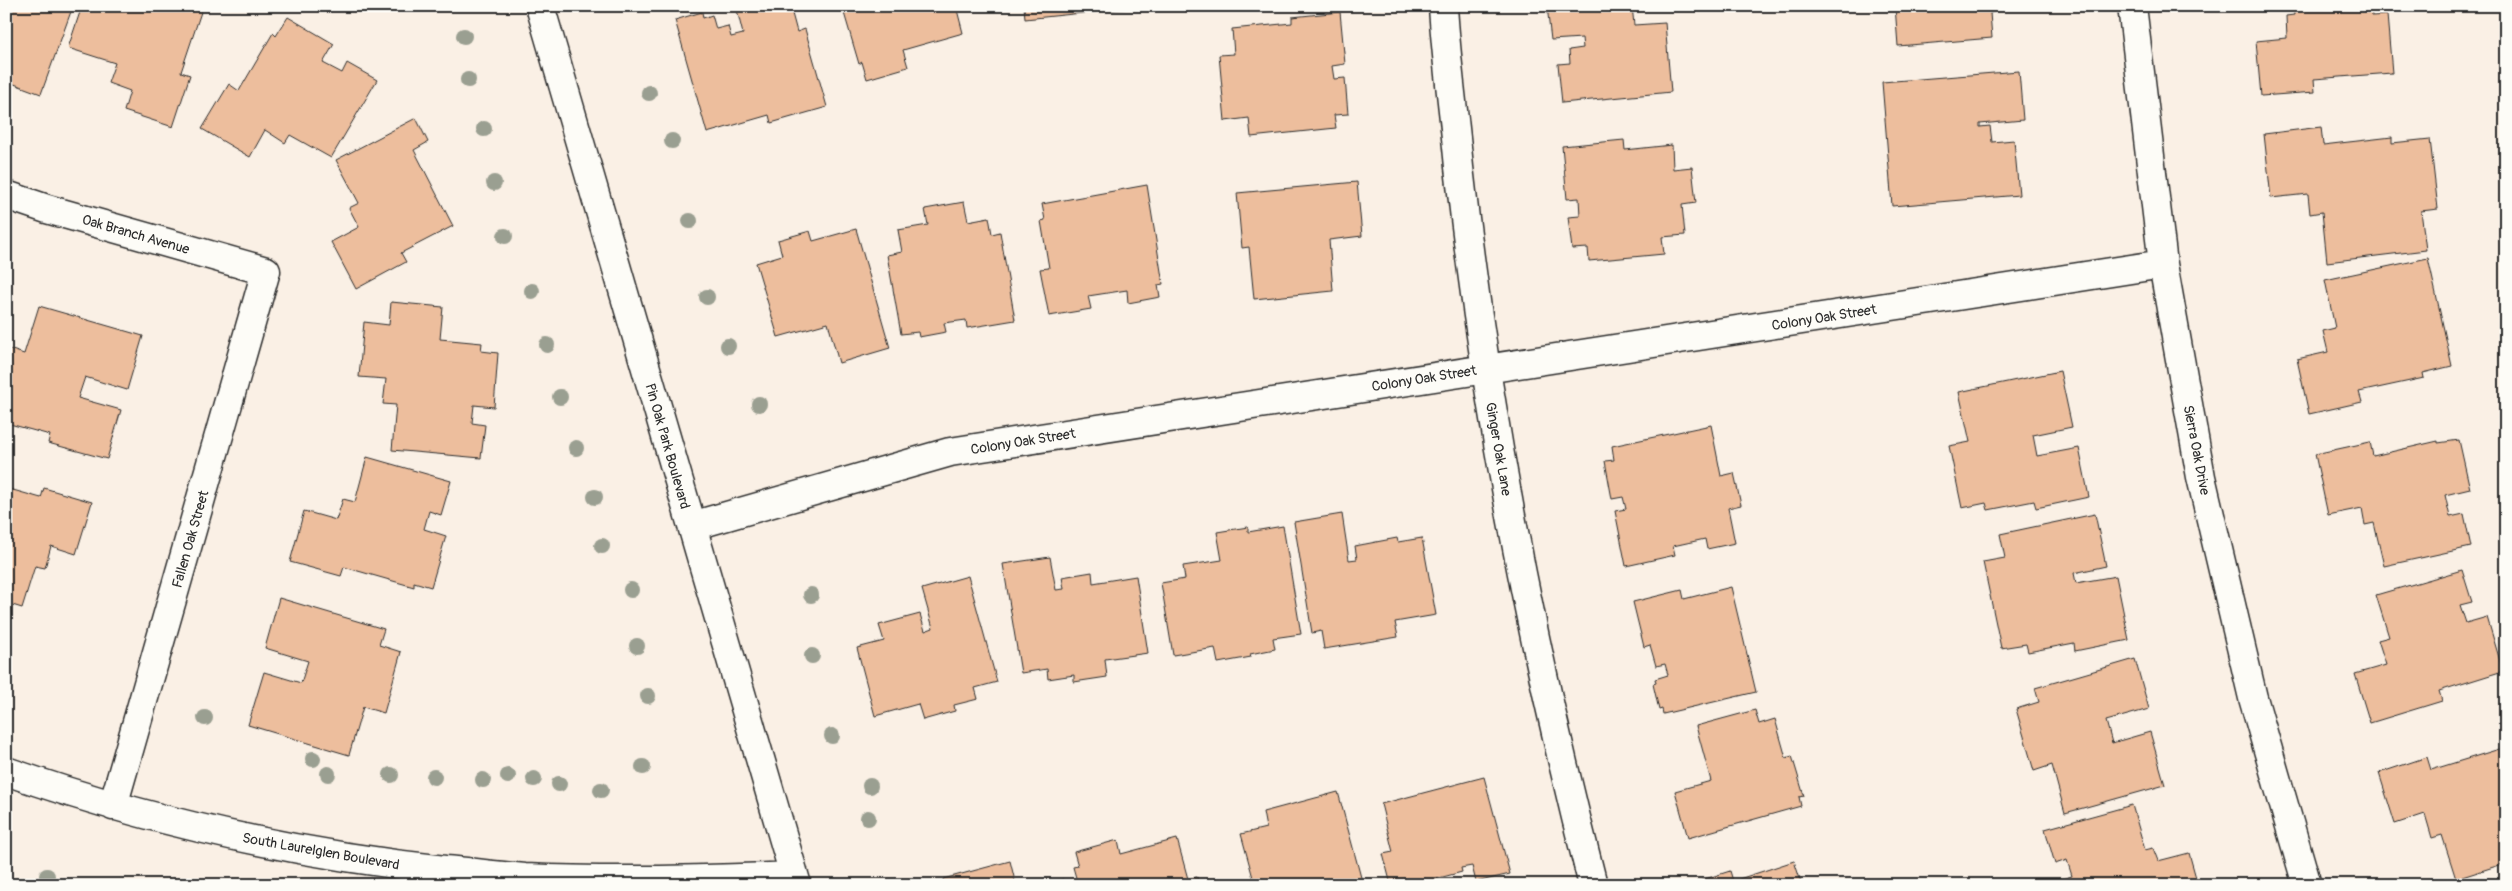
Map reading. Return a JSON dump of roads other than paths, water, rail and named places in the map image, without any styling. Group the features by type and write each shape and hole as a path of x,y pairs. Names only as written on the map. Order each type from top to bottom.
{"street":[{"name":"Pin Oak Park Boulevard","path":"540,6 796,880"},
{"name":"Ginger Oak Lane","path":"1443,6 1472,282 1485,369 1528,608 1566,779 1593,885"},
{"name":"Sierra Oak Drive","path":"2132,6 2163,264 2204,487 2253,698 2307,885"},
{"name":"Oak Branch Avenue","path":"6,195 47,209 266,272"},
{"name":"Colony Oak Street","path":"692,526 950,452 2163,264"},
{"name":"Fallen Oak Street","path":"113,806 266,272"},
{"name":"South Laurelglen Boulevard","path":"6,771 113,806 255,841 388,864 523,878 659,882 796,880"}]}
